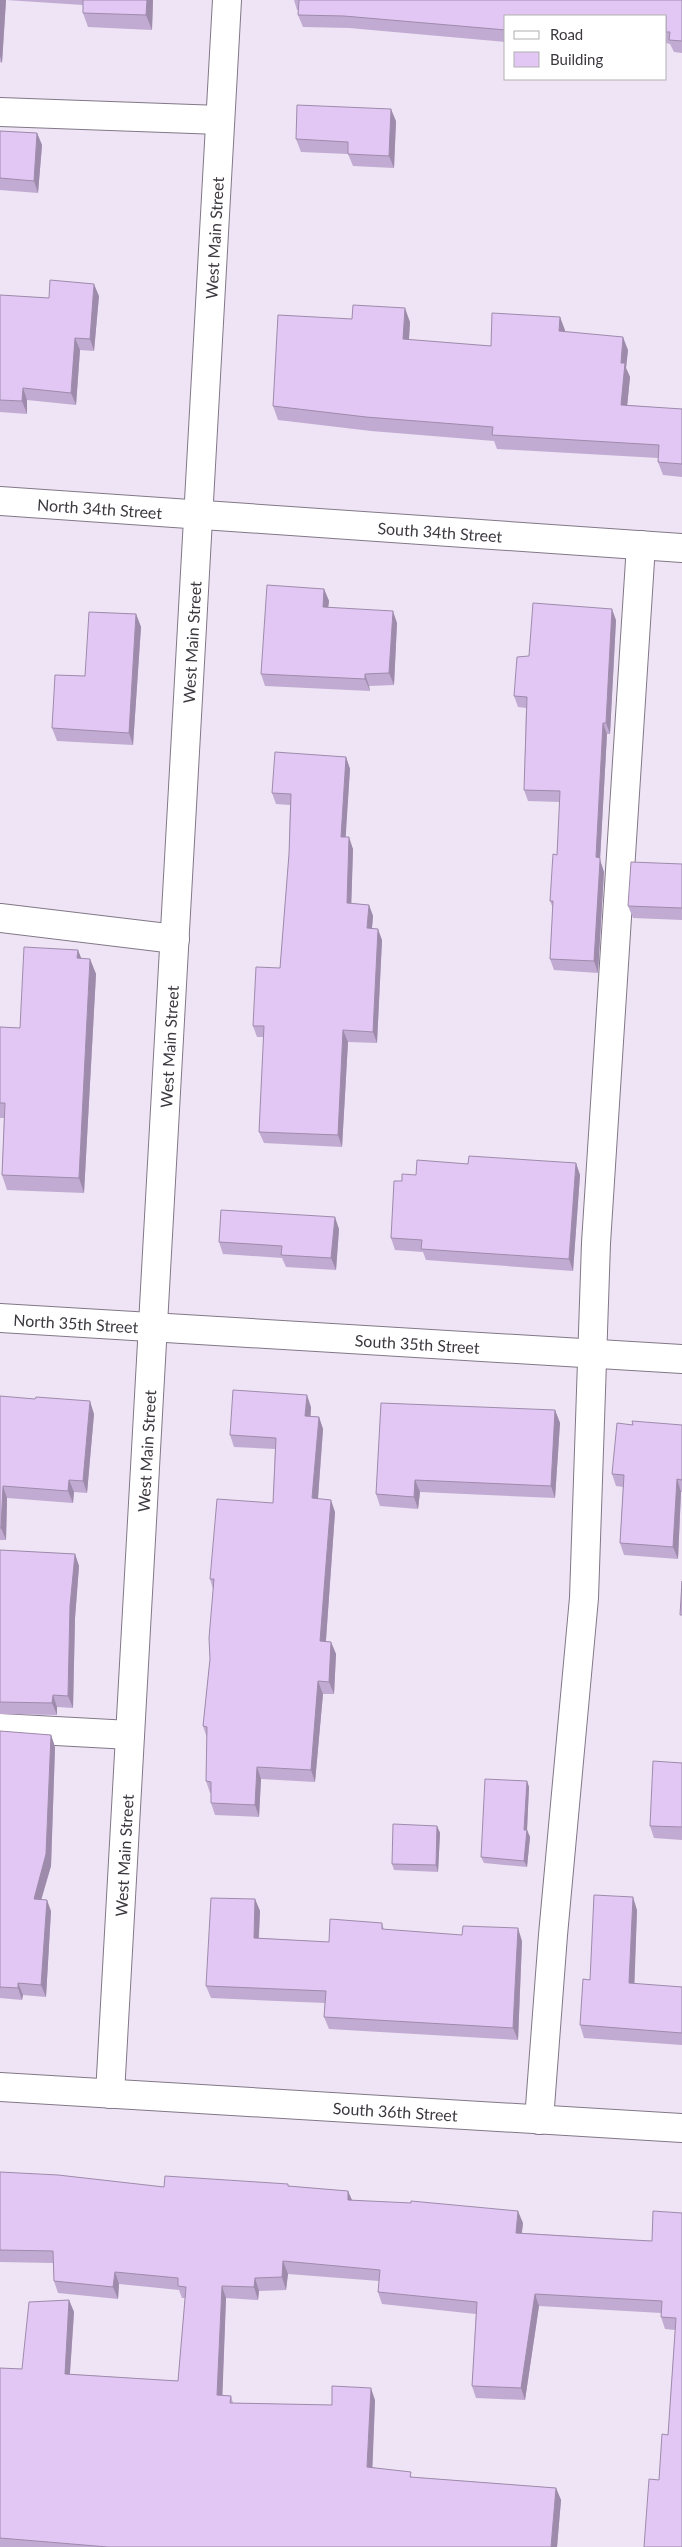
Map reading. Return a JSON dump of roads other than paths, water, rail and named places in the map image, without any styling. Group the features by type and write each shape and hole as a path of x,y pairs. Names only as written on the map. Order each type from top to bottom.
{"street":[{"name":"West Main Street","path":"110,2094 227,0"},
{"path":"0,112 220,120"},
{"name":"North 34th Street","path":"0,501 199,514"},
{"name":"South 34th Street","path":"199,514 682,548"},
{"path":"539,2120 552,1935 584,1598 594,1354 596,1243 641,545"},
{"path":"0,918 174,938"},
{"name":"North 35th Street","path":"0,1318 152,1327"},
{"name":"South 35th Street","path":"152,1327 682,1359"},
{"path":"0,1728 130,1735"},
{"name":"South 36th Street","path":"0,2087 682,2128"}]}
